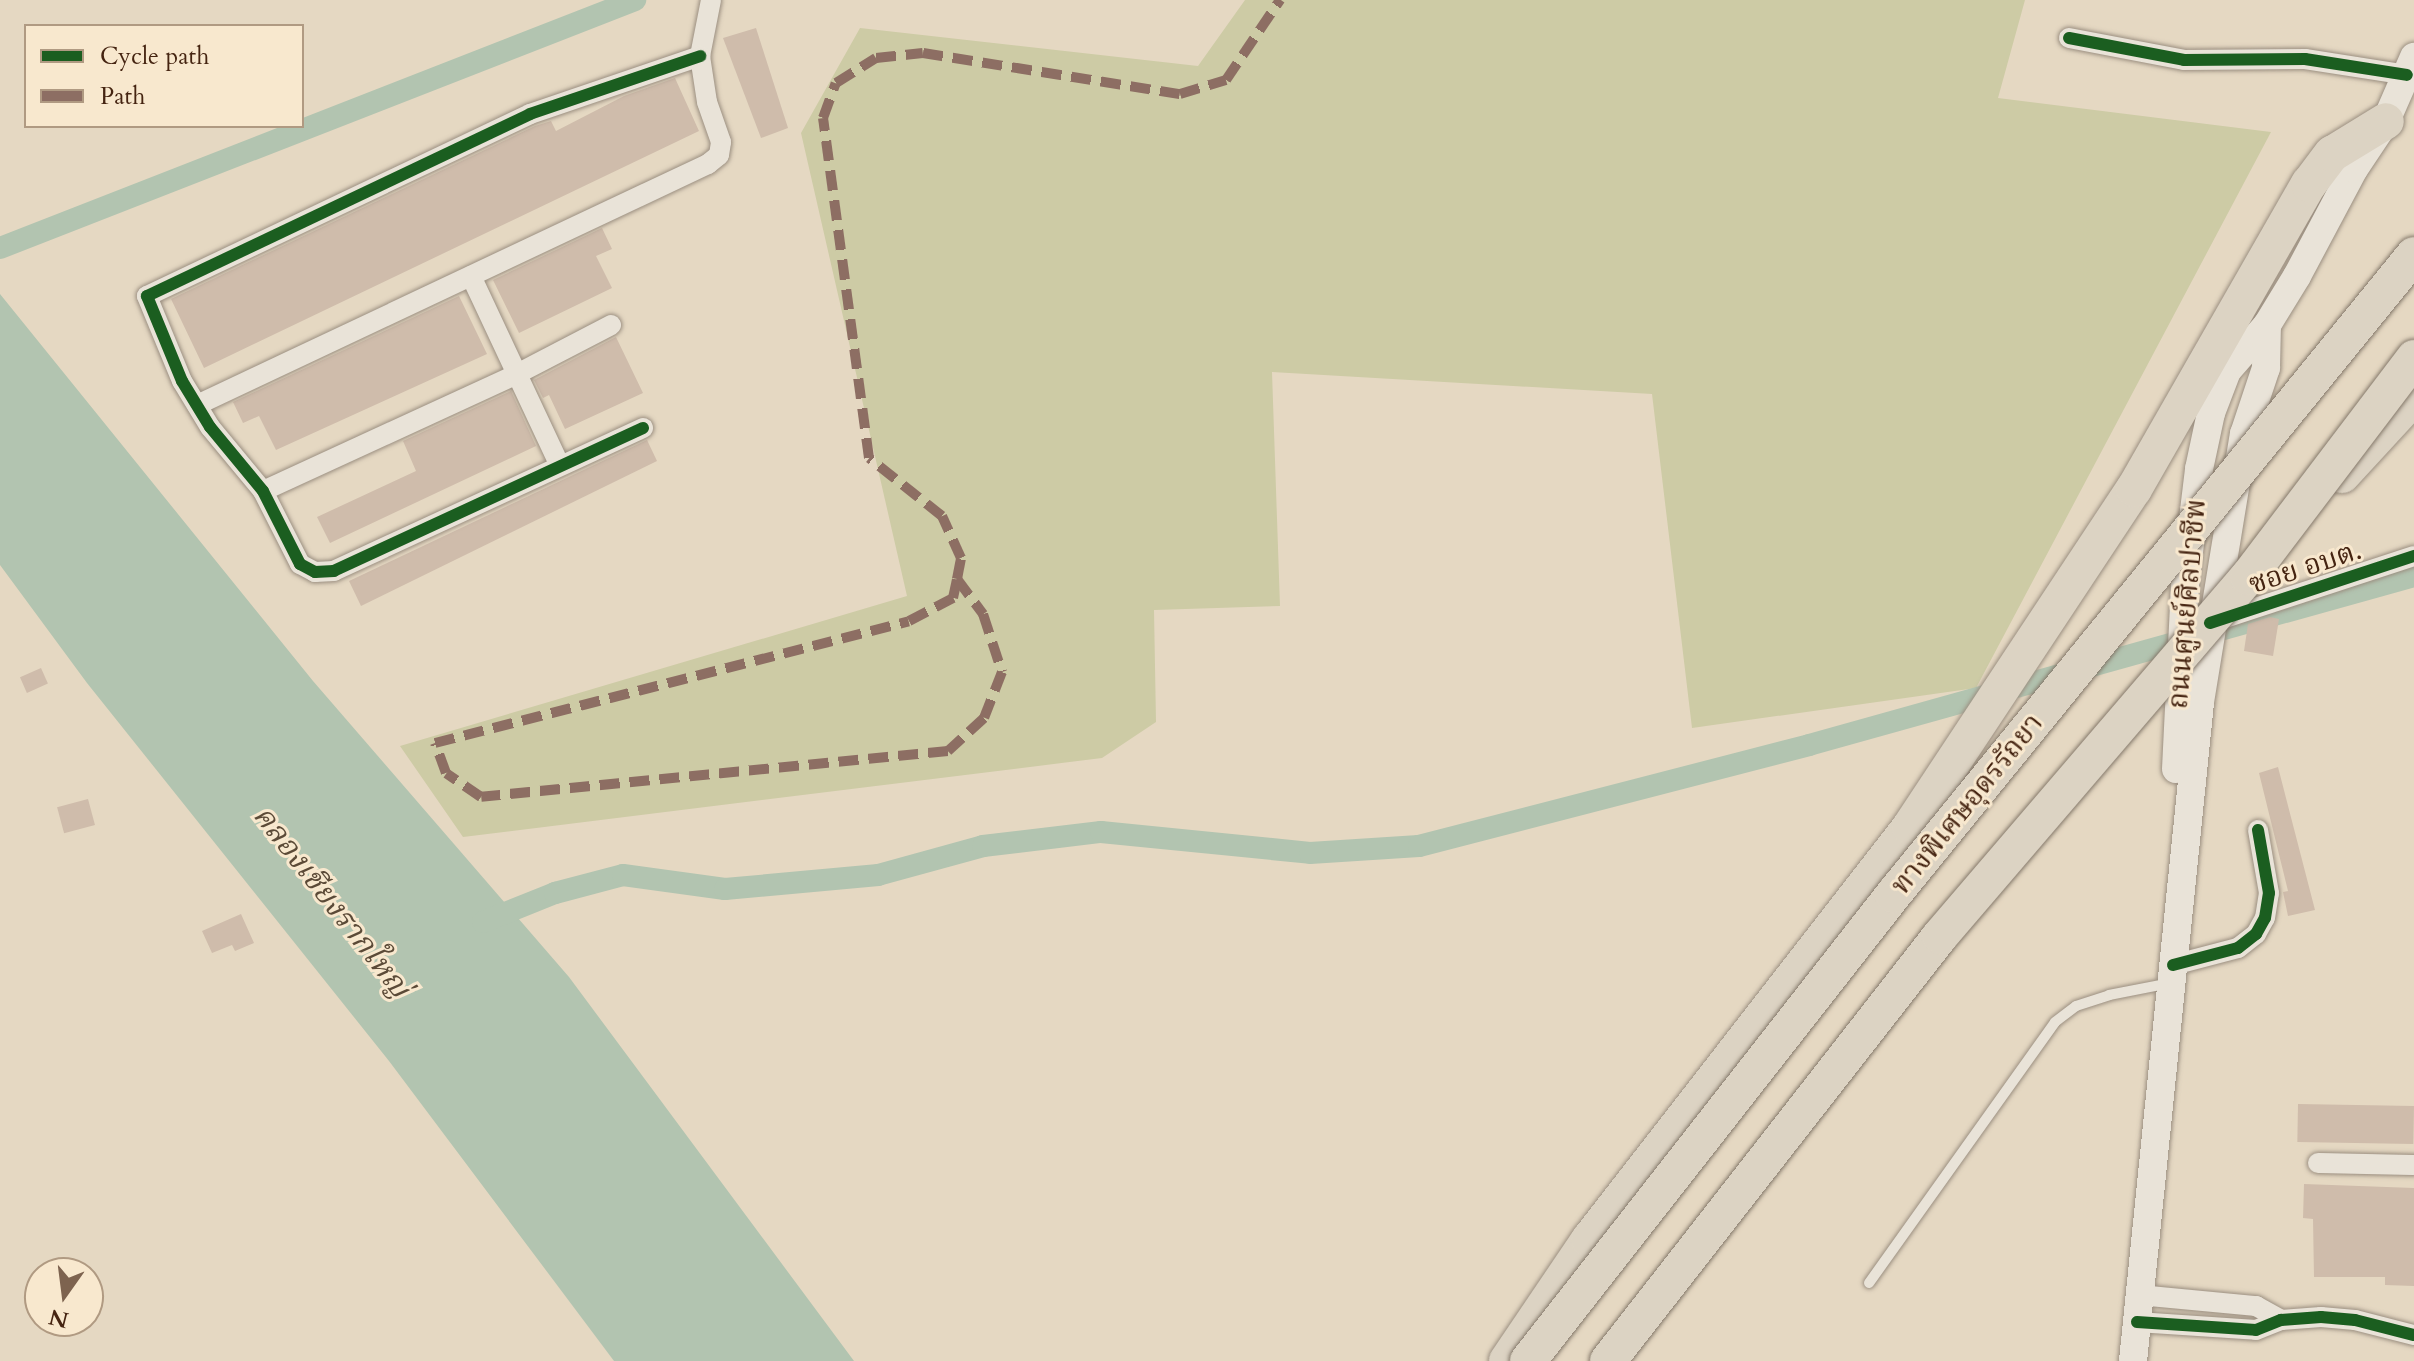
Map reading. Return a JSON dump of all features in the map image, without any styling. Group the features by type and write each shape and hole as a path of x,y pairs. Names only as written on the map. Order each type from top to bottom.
{"highway":[{"path":"1507,1361 1589,1240 1910,827 2134,489 2309,184 2332,154 2386,121"},
{"name":"ทางพิเศษอุดรรัถยา","path":"1528,1361 1893,895 2414,255"},
{"path":"2248,577 2414,358"},
{"path":"1608,1361 1940,936 2248,577 2414,397"}],"main road":[{"name":"ถนนศูนย์ศิลปาชีพ","path":"2178,902 2178,691 2199,469 2211,413 2227,371 2267,325 2297,276 2354,169 2386,121 2411,66"},
{"name":"ถนนศูนย์ศิลปาชีพ","path":"2133,1361 2178,902 2210,623 2244,434 2266,368 2267,325"}],"street":[{"path":"197,405 708,164 719,155 721,142 707,102 700,56 711,0"},
{"path":"2069,38 2184,60 2305,59 2411,66"},
{"path":"643,428 559,464 334,571 315,572 300,564 263,491 210,427 182,381 147,296 530,114 700,56"},
{"path":"471,276 559,464"},
{"path":"263,491 517,374 611,325"},
{"name":"ซอย อบต.","path":"2210,623 2414,556"},
{"path":"2172,973 2238,948 2256,934 2265,918 2269,893 2258,830"},
{"path":"2318,1163 2414,1165"},
{"path":"2138,1309 2208,1301 2256,1306 2281,1320"},
{"path":"2206,1327 2208,1301"},
{"path":"2138,1309 2206,1327 2256,1330 2281,1320 2355,1320 2414,1335"}],"lane":[{"path":"1869,1283 2055,1022 2076,1006 2172,973"}],"shaded area":[{"path":"1245,0 2025,0 1998,98 2271,132 1976,688 1692,728 1652,394 1272,372 1280,606 1154,610 1156,722 1102,758 463,837 400,746 907,596 801,133 860,28 1198,66"}],"water":[{"name":"คลองเชียงรากใหญ่","path":"0,294 313,681 569,977 854,1361 614,1361 389,1061 87,683 0,565"}],"building":[{"path":"756,28 788,128 761,138 723,38"},
{"path":"675,78 699,131 204,368 171,299 535,126 551,121 556,131 624,96"},
{"path":"602,228 612,249 596,256 612,288 519,333 493,280"},
{"path":"459,296 487,354 276,450 259,416 243,423 233,402"},
{"path":"616,337 643,393 565,429 549,395 543,398 534,380"},
{"path":"511,391 536,446 330,543 317,517 416,471 403,441"},
{"path":"647,440 657,461 361,606 349,581"},
{"path":"2270,617 2279,619 2273,656 2244,651 2248,624"},
{"path":"41,668 48,684 27,693 20,677"},
{"path":"2278,767 2315,910 2288,916 2283,892 2288,891 2259,773"},
{"path":"88,799 95,825 64,833 57,807"},
{"path":"241,914 254,943 235,951 232,945 212,953 202,931"},
{"path":"2298,1104 2414,1106 2413,1144 2297,1142"},
{"path":"2304,1184 2414,1188 2414,1286 2385,1285 2385,1277 2314,1277 2313,1219 2303,1218"}],"waterway":[{"path":"0,248 635,0"},
{"path":"483,922 555,893 623,875 725,889 878,875 983,846 1101,832 1310,853 1419,846 1809,745 2414,576"}],"marked path":[{"path":"957,579 983,614 1002,672 984,718 948,751 481,797 446,773 435,743 909,621 953,598 961,558 942,516 869,458 823,118 836,83 876,58 923,53 1180,94 1226,80 1280,0"}],"cycle path":[{"path":"2069,38 2184,60 2305,59 2407,75"},
{"path":"643,428 334,571 315,572 300,564 263,491 210,427 182,381 147,296 530,114 700,56"},
{"path":"2210,623 2414,556"},
{"path":"2173,965 2238,948 2256,934 2265,918 2269,893 2258,830"},
{"path":"2137,1322 2256,1330 2281,1320 2321,1317 2355,1320 2414,1335"}]}
